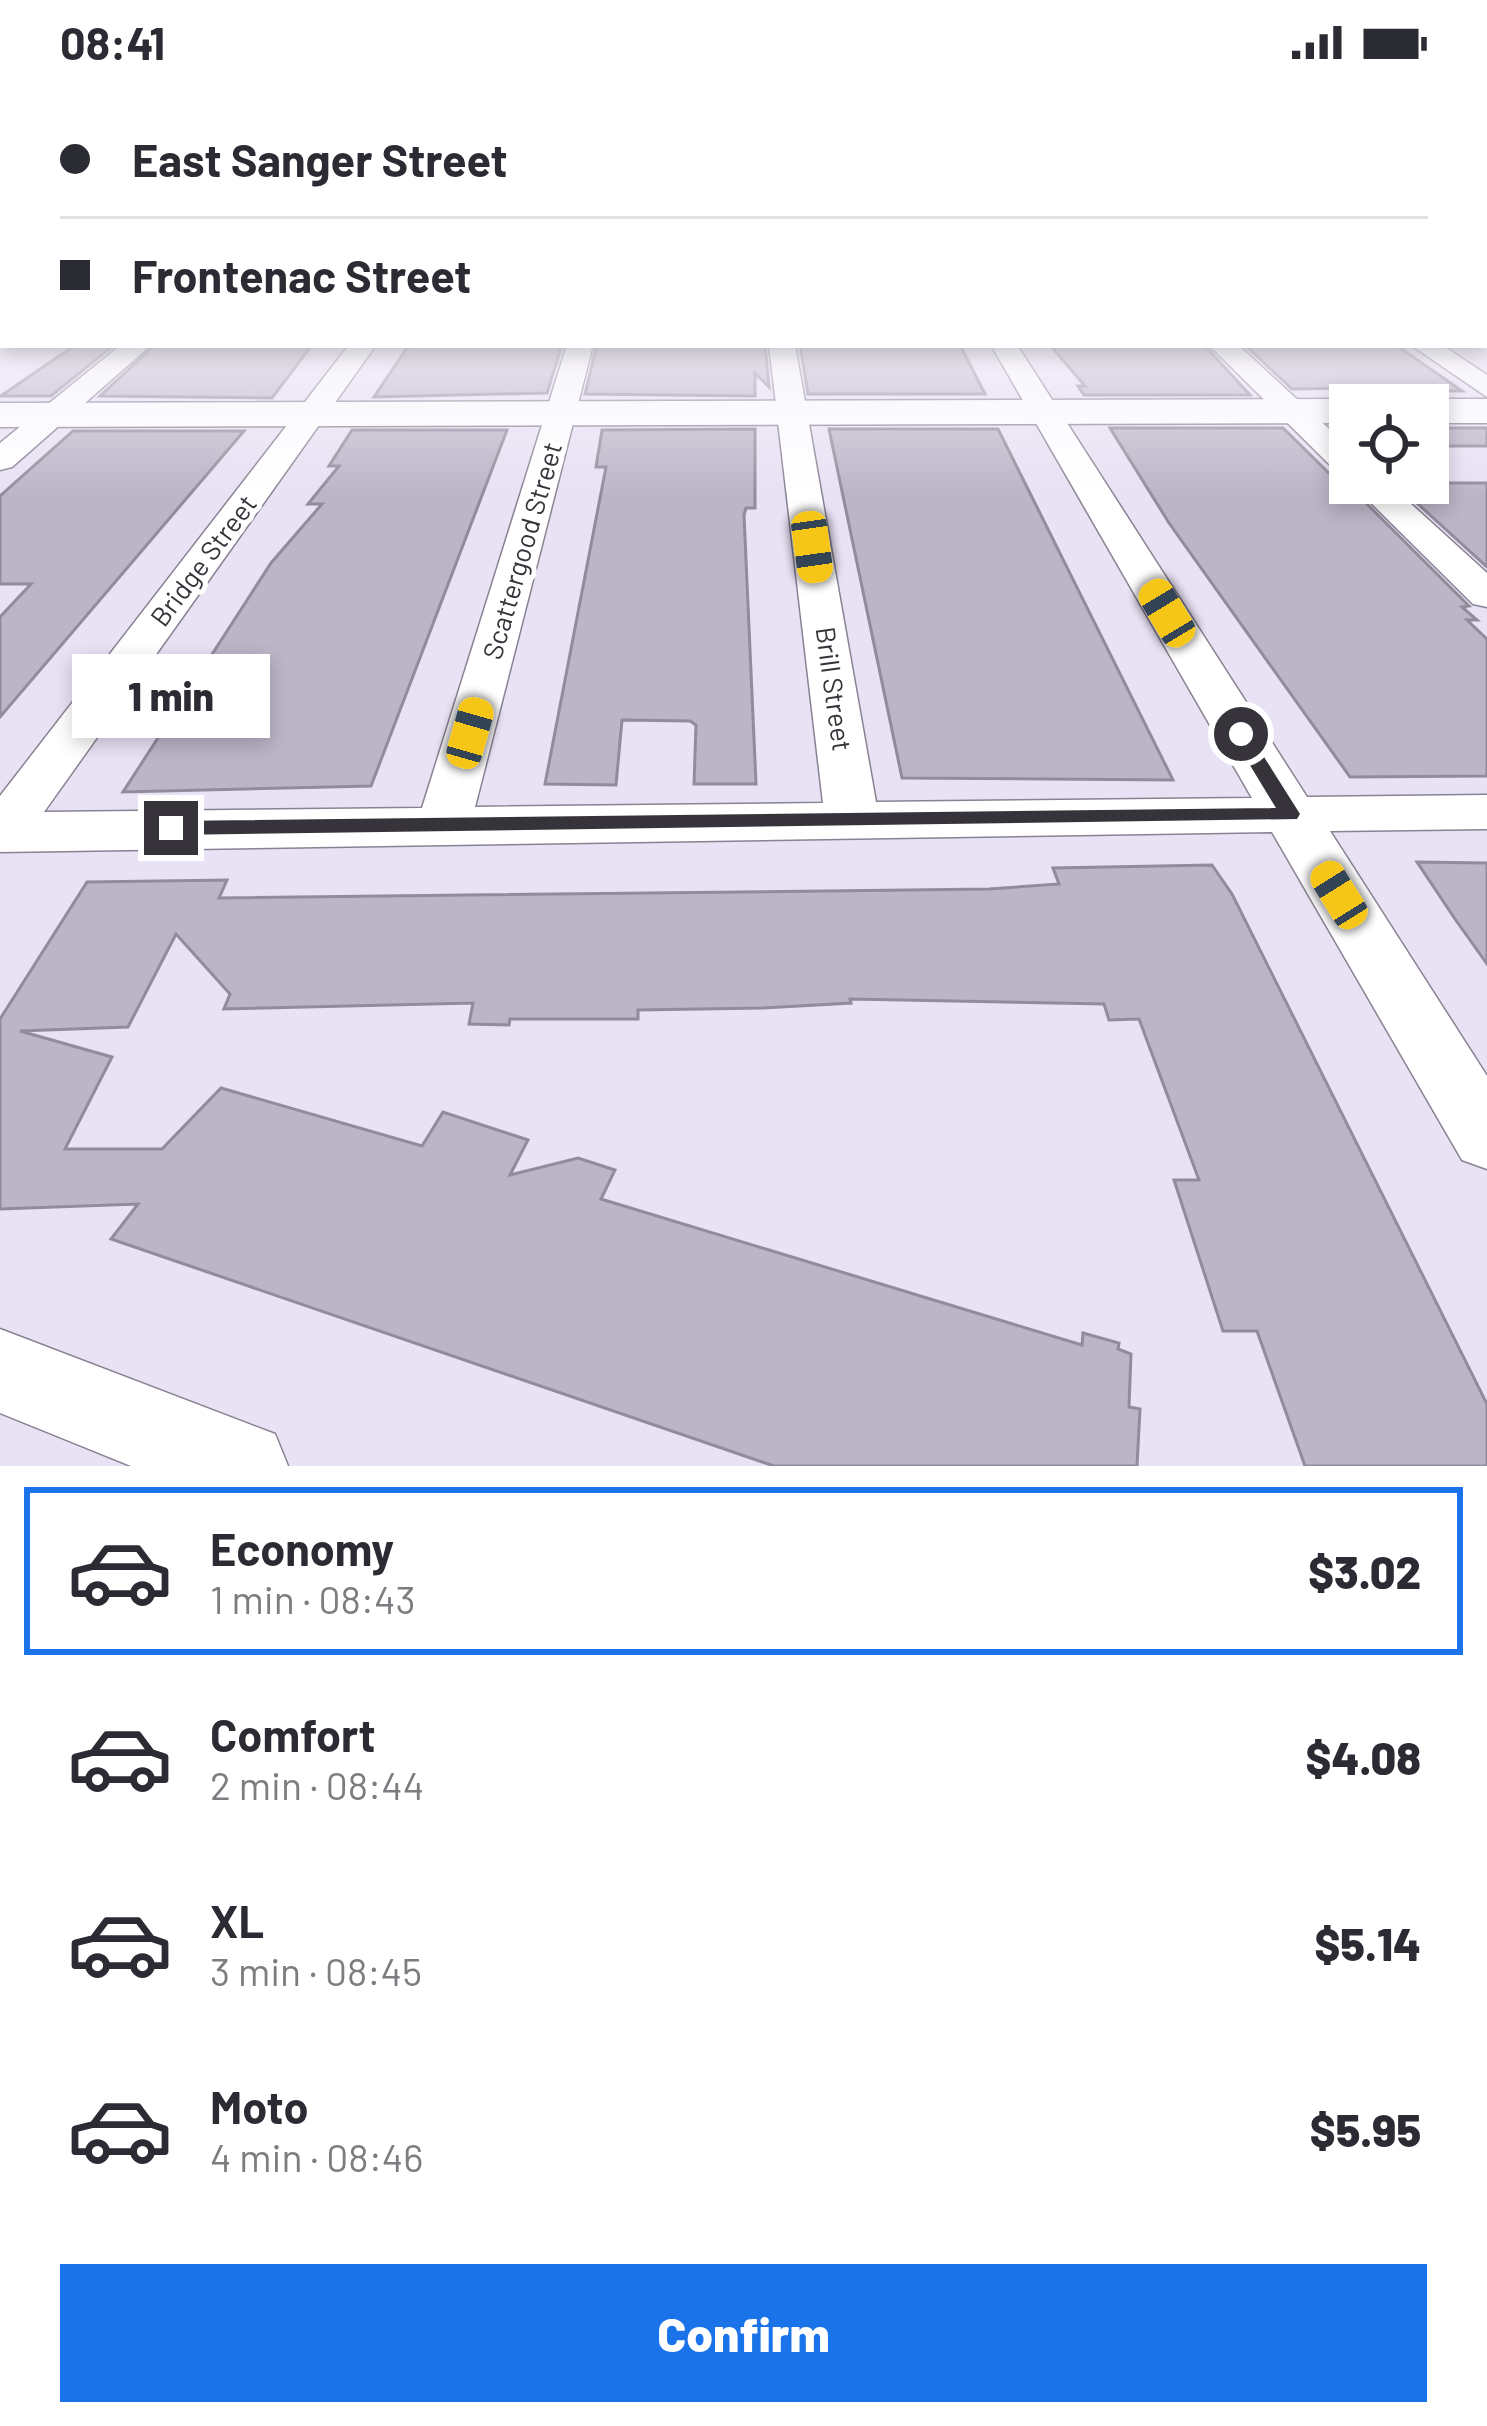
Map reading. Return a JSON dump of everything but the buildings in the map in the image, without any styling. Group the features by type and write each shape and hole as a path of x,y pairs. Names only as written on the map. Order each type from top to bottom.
{"main road":[{"path":"0,415 1329,411"},
{"path":"1449,411 1487,411"}],"street":[{"path":"0,460 112,366"},
{"name":"Bridge Street","path":"1,832 348,366"},
{"name":"Scattergood Street","path":"444,825 574,366"},
{"name":"Brill Street","path":"785,366 852,820"},
{"path":"1017,366 1487,1138"},
{"path":"1244,366 1329,446"},
{"path":"1455,366 1487,388"},
{"path":"1390,504 1487,595"},
{"path":"1,832 1487,812"},
{"path":"0,1371 243,1466"}],"route":[{"path":"171,828 1290,814 1241,734"}]}
